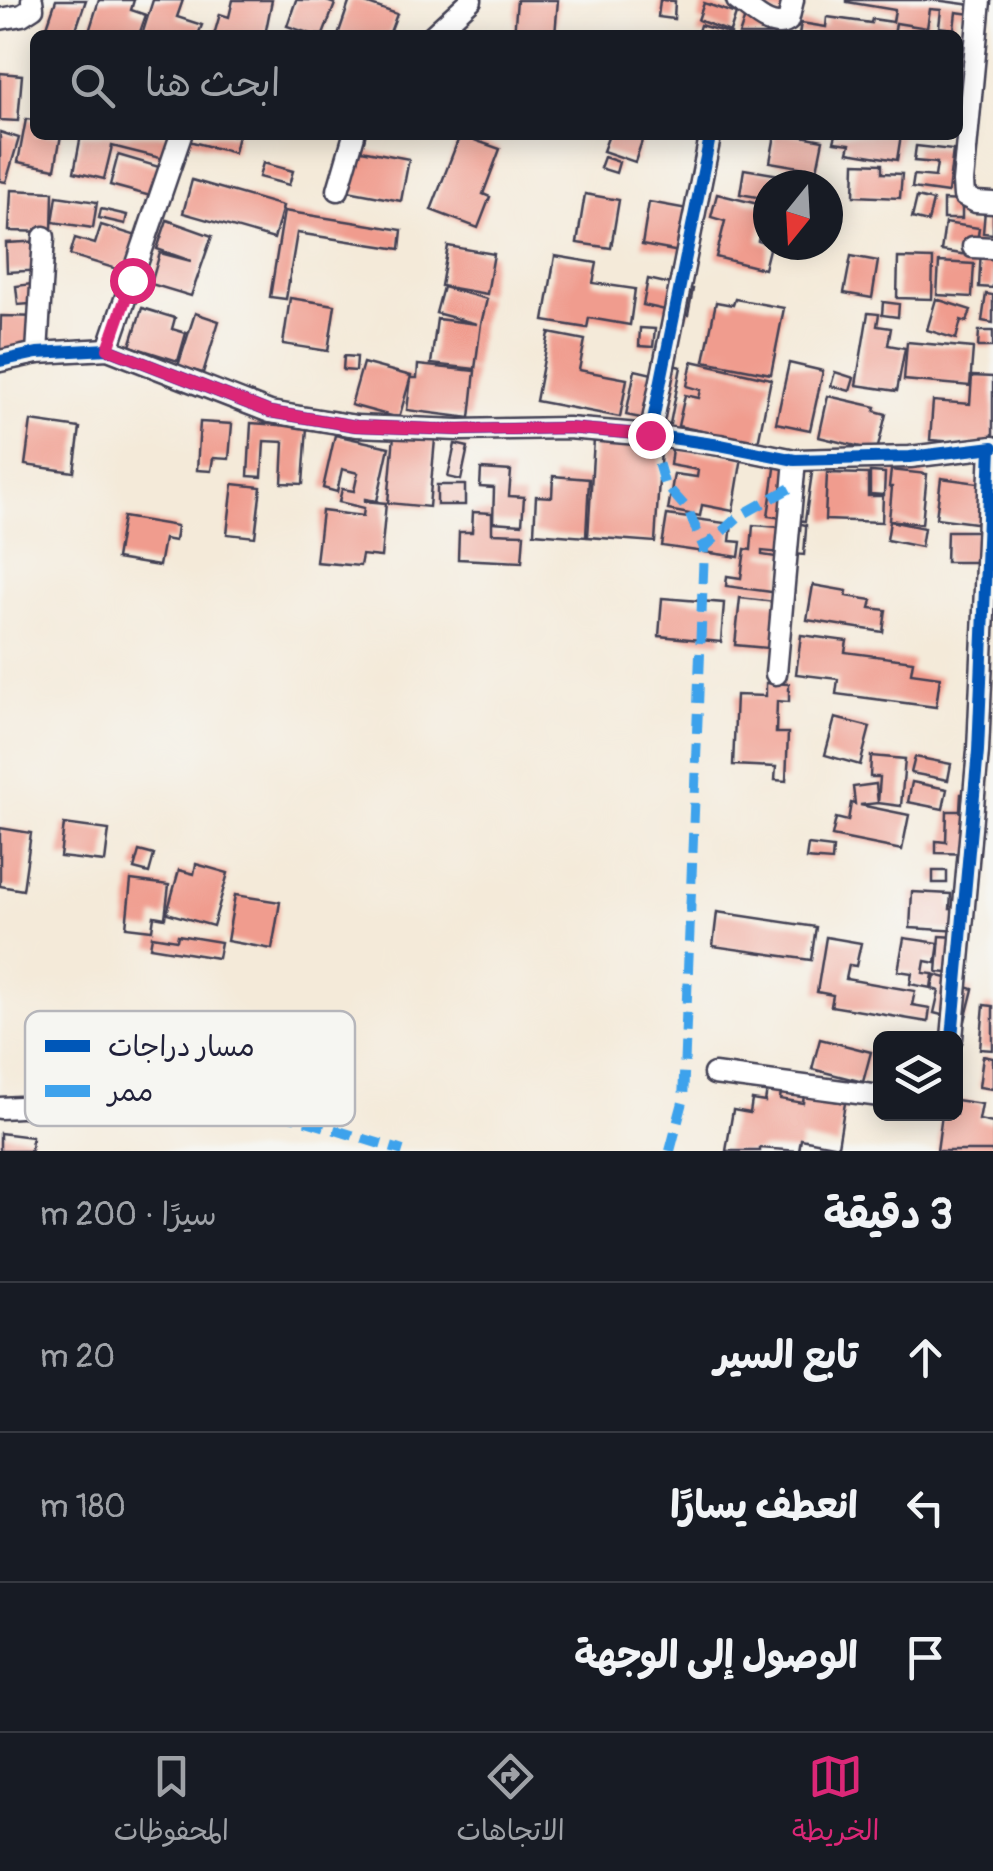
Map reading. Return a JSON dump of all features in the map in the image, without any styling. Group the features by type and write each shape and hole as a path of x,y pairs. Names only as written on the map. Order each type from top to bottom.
{"street":[{"path":"0,19 22,15 33,8 32,0"},
{"path":"438,30 471,0"},
{"path":"737,0 774,26 788,21 793,0"},
{"path":"980,0 963,182 964,196 993,204"},
{"path":"108,349 179,140"},
{"path":"338,190 353,140"},
{"path":"650,435 709,142"},
{"path":"37,353 44,237"},
{"path":"0,362 37,353 108,349 270,412 356,426 458,430 568,428 650,435 795,460 910,457 992,448 985,751 953,1031"},
{"path":"776,674 795,460"},
{"path":"714,1074 873,1095"},
{"path":"0,1108 25,1107"}],"building":[{"path":"56,0 86,0 76,30 46,30"},
{"path":"99,0 134,0 131,10 146,15 141,30 90,30"},
{"path":"153,0 183,0 177,17 202,25 200,30 144,30"},
{"path":"233,0 272,0 266,30 215,30 220,14 229,17"},
{"path":"296,0 335,4 325,30 287,26"},
{"path":"350,0 397,14 391,30 340,30"},
{"path":"517,0 558,0 555,30 514,30"},
{"path":"660,0 675,1 674,19 658,17"},
{"path":"789,0 784,16 743,3"},
{"path":"935,0 986,7 970,14 956,12 954,29 939,27 941,10 930,9 927,28 896,23 895,30 800,30 801,23 826,27 827,17 893,22 895,10 847,2"},
{"path":"704,3 736,14 731,30 698,20"},
{"path":"745,17 785,28 784,30 741,30"},
{"path":"0,73 22,75 18,121 0,120"},
{"path":"26,119 30,119 30,140 60,140 55,169 18,162"},
{"path":"0,132 19,138 6,182 0,181"},
{"path":"80,140 177,140 172,161 112,146 104,179 74,172"},
{"path":"185,140 237,140 234,153"},
{"path":"458,140 474,140 500,149 483,194 490,197 478,228 431,210"},
{"path":"607,140 642,140 635,162 603,151"},
{"path":"774,140 823,140 817,170 770,162"},
{"path":"900,140 897,160 848,152 850,144 834,142"},
{"path":"916,146 953,150 948,193 912,188 914,175 935,177 937,163 914,161"},
{"path":"356,149 409,159 401,201 348,191"},
{"path":"118,155 166,169 158,198 110,185"},
{"path":"604,157 619,162 616,173 600,168"},
{"path":"263,163 293,171 289,185 259,177"},
{"path":"855,163 882,164 882,173 902,174 900,198 854,196"},
{"path":"744,169 753,170 753,196 740,194"},
{"path":"192,180 283,206 274,239 183,213"},
{"path":"11,190 53,192 52,232 9,231"},
{"path":"585,194 619,200 611,248 577,243"},
{"path":"717,194 753,203 753,260 766,260 764,269 716,257 725,221 711,217"},
{"path":"57,196 97,202 93,228 53,222"},
{"path":"917,197 933,201 928,222 912,218"},
{"path":"986,199 993,200 993,234 983,233"},
{"path":"943,200 962,201 962,219 943,219"},
{"path":"649,202 693,210 685,253 642,245"},
{"path":"101,209 127,215 125,224 99,218"},
{"path":"284,211 402,230 400,249 297,233 286,299 270,297"},
{"path":"167,220 212,236 191,296 151,284 160,253 191,261 157,249"},
{"path":"945,223 979,228 975,256 941,251"},
{"path":"101,225 137,236 127,272 70,255 75,238 95,244"},
{"path":"46,241 47,270 7,272 6,243"},
{"path":"448,246 494,254 487,294 441,286"},
{"path":"981,247 993,248 993,288 979,287"},
{"path":"555,256 597,263 593,283 635,289 630,325 589,318 587,328 544,321"},
{"path":"851,256 878,261 872,298 844,293"},
{"path":"898,258 933,259 932,299 897,298"},
{"path":"939,262 974,264 972,297 937,295"},
{"path":"648,279 693,289 688,315 643,305"},
{"path":"40,283 42,303 18,305 16,286"},
{"path":"443,287 487,299 475,369 431,364 437,319 477,324 436,313"},
{"path":"986,294 993,295 993,323 982,321"},
{"path":"290,298 335,305 328,351 283,344"},
{"path":"735,299 784,308 771,374 704,361 716,302 733,305"},
{"path":"936,299 971,310 967,322 961,320 956,339 927,330"},
{"path":"883,302 899,304 898,317 882,315"},
{"path":"142,308 175,318 172,329 186,333 178,361 130,346"},
{"path":"195,313 219,321 203,373 178,366"},
{"path":"868,313 879,314 877,326 891,328 888,345 905,348 897,391 856,385"},
{"path":"1,316 42,317 42,351 0,351"},
{"path":"640,328 655,329 653,347 639,346"},
{"path":"979,331 993,331 993,347 978,347"},
{"path":"549,333 585,340 579,370 627,379 620,417 536,401"},
{"path":"907,342 973,348 970,386 904,380"},
{"path":"344,356 357,357 356,371 343,370"},
{"path":"692,361 771,379 758,443 678,426 685,395 699,398 701,390 687,386"},
{"path":"363,363 411,376 399,418 351,405"},
{"path":"789,363 823,371 810,430 776,423"},
{"path":"668,364 681,367 670,424 626,415 635,370 665,377"},
{"path":"418,365 475,371 470,418 407,410 411,378 417,378"},
{"path":"835,372 854,378 850,391 831,386"},
{"path":"972,376 993,377 993,445 930,440 933,401 970,404"},
{"path":"828,396 876,407 875,411 886,414 877,451 819,437"},
{"path":"31,421 80,428 74,472 25,465"},
{"path":"200,422 232,424 229,459 213,458 211,471 197,470"},
{"path":"251,423 307,427 303,484 282,483 284,442 264,441 262,477 248,476"},
{"path":"662,434 655,542 588,537 594,439"},
{"path":"335,435 389,447 377,501 365,499 386,503 381,557 362,555 360,566 316,562 322,511 363,516 364,508 339,502 342,489 354,491 358,473 342,469 337,492 323,488"},
{"path":"394,435 435,439 429,507 388,503"},
{"path":"455,444 468,447 461,480 448,477"},
{"path":"672,448 742,457 733,511 702,505 700,516 668,510 674,474 697,477 698,470 670,465"},
{"path":"776,462 813,466 805,521 768,516"},
{"path":"481,469 511,471 509,496 524,497 522,524 493,522 494,488 480,487"},
{"path":"891,470 927,474 922,524 889,520"},
{"path":"870,472 885,473 884,495 870,494"},
{"path":"827,473 868,474 868,496 883,496 882,522 825,520"},
{"path":"553,476 589,479 586,537 534,533 536,496 552,497"},
{"path":"941,478 993,485 991,525 936,518"},
{"path":"233,484 261,487 255,537 227,534"},
{"path":"437,485 465,485 465,505 437,505"},
{"path":"473,512 492,513 492,533 524,534 522,562 458,559 459,532 472,532"},
{"path":"667,515 732,524 730,541 741,542 739,557 662,546"},
{"path":"123,517 177,526 175,541 164,539 159,566 116,559"},
{"path":"780,519 806,525 806,529 804,555 762,551 762,555 783,558 779,593 726,586 727,576 741,578 745,549 751,550 753,525 794,528 779,524"},
{"path":"890,521 924,528 921,547 887,540"},
{"path":"947,531 993,531 993,562 946,562"},
{"path":"813,585 872,600 870,608 886,610 883,632 807,620"},
{"path":"662,598 724,603 721,642 659,636"},
{"path":"740,598 784,603 779,649 735,645"},
{"path":"801,635 847,641 845,652 913,661 911,673 940,677 936,707 836,694 838,679 796,674"},
{"path":"766,683 789,684 789,702 777,701 776,733 788,733 786,781 775,780 776,767 733,765 736,695 766,696"},
{"path":"835,718 870,727 860,765 825,755"},
{"path":"871,756 905,759 901,806 878,803 880,777 870,777"},
{"path":"915,757 951,764 948,780 911,773"},
{"path":"912,782 947,789 943,809 908,802"},
{"path":"876,784 878,803 860,805 909,815 902,850 832,836 836,818 848,821 851,803 855,804 853,787"},
{"path":"961,794 979,795 977,854 936,853 936,841 946,842 947,811 960,811"},
{"path":"64,824 109,830 105,862 60,857"},
{"path":"0,828 31,833 23,890 0,886"},
{"path":"808,845 833,848 832,861 806,859"},
{"path":"139,851 154,855 149,873 134,869"},
{"path":"196,864 228,873 213,926 167,913 179,870 194,874"},
{"path":"933,871 947,871 947,883 933,883"},
{"path":"131,880 169,885 165,918 154,916 152,930 126,927"},
{"path":"912,892 951,894 950,909 962,910 961,931 910,928"},
{"path":"235,895 280,902 272,949 227,941"},
{"path":"717,912 816,927 811,960 713,946"},
{"path":"178,935 221,942 218,958 150,947 152,936 177,940"},
{"path":"940,936 971,938 969,960 957,959 956,974 937,972"},
{"path":"826,937 861,943 856,966 849,965 846,979 915,991 912,1005 930,1008 928,1022 831,1006 833,995 817,992"},
{"path":"904,938 939,943 936,963 925,961 923,973 933,974 931,988 910,984 912,973 898,971"},
{"path":"935,975 973,989 965,1021 934,1013 939,991 932,989"},
{"path":"984,1005 993,1006 993,1050 980,1049"},
{"path":"820,1039 871,1052 863,1082 812,1069"},
{"path":"983,1056 993,1058 993,1089 979,1087"},
{"path":"767,1090 781,1092 780,1099 803,1103 804,1095 845,1103 838,1146 801,1139 799,1151 726,1151 733,1110 750,1113 752,1100 765,1102"},
{"path":"963,1101 982,1104 979,1120 993,1123 993,1151 937,1151 941,1121 963,1121"},
{"path":"0,1133 32,1137 31,1151 0,1151"}],"marked path":[{"path":"650,435 664,483 688,510 704,548"},
{"path":"670,1151 683,1102 704,548 738,517 792,487"},
{"path":"323,1126 403,1151"}],"cycle path":[{"path":"650,435 709,142"},
{"path":"0,361 37,353 108,349 270,412 356,426 459,430 568,428 650,435 795,460 910,457 993,447"},
{"path":"953,1031 978,751 991,448"}],"route":[{"path":"132,280 108,349 270,412 356,426 458,430 568,428 650,435"}]}
